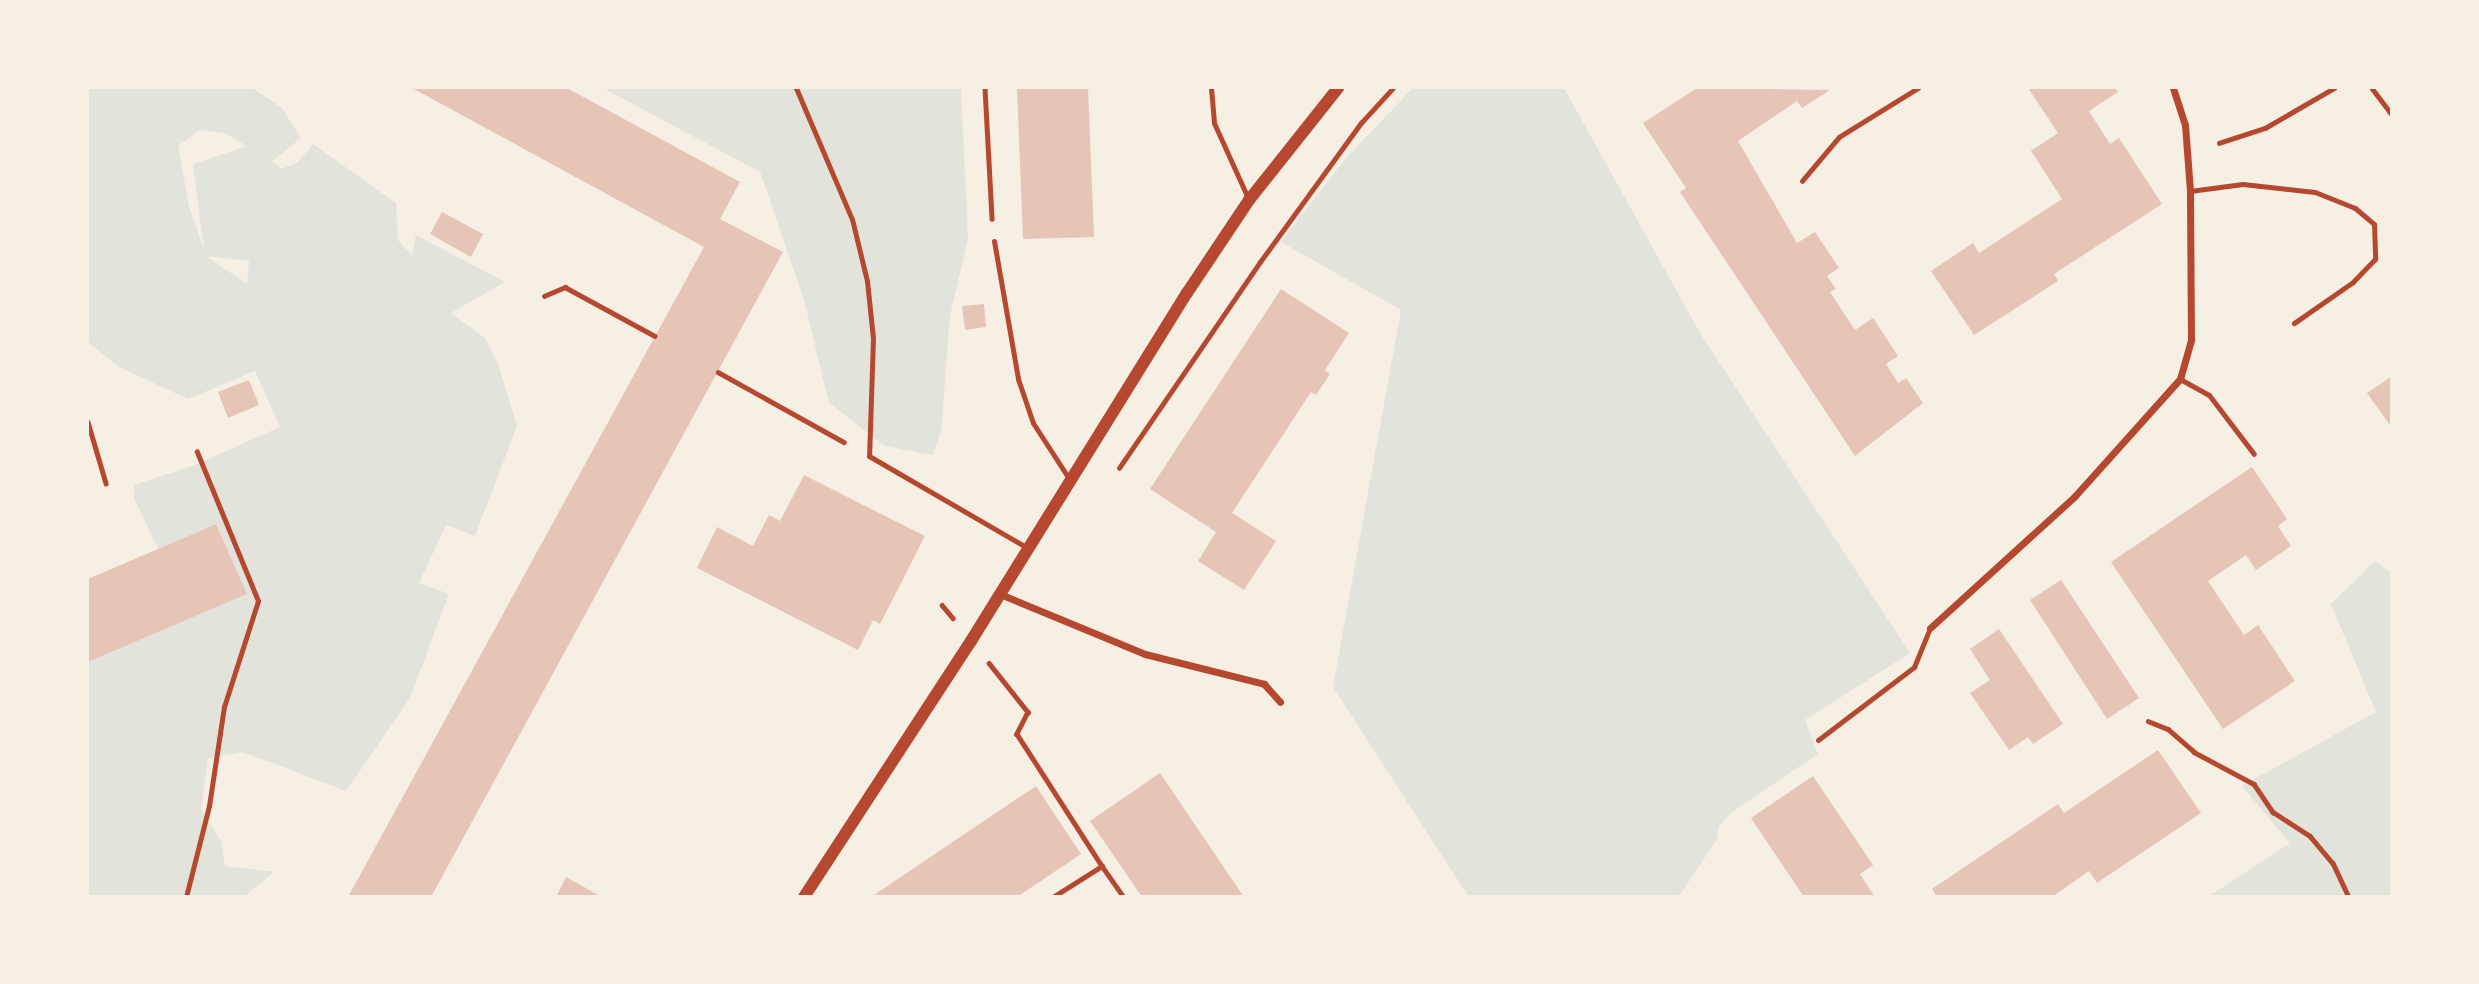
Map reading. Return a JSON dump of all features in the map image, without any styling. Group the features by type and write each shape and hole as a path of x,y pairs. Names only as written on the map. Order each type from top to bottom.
{"street":[{"path":"804,897 971,641 1070,480 1249,200 1338,88"},
{"path":"1930,628 2074,497 2180,379 2191,340 2190,191 2185,125 2173,88"},
{"path":"1000,594 1145,654 1264,684 1280,702"}],"lane":[{"path":"796,88 852,219 867,281 873,338 869,456 1028,548"},
{"path":"1211,88 1214,123 1249,200"},
{"path":"2190,191 2243,184 2315,192 2355,208 2374,224 2375,259 2353,282 2294,323"},
{"path":"993,241 1018,379 1033,424 1070,480"},
{"path":"2180,379 2209,395 2255,454"},
{"path":"1818,740 1914,667 1930,628"}],"path":[{"path":"985,88 993,241"},
{"path":"1119,468 1291,219 1361,123 1393,88"},
{"path":"1802,181 1839,137 1918,88"},
{"path":"2219,143 2265,128 2334,88"},
{"path":"2372,88 2392,115"},
{"path":"544,296 565,287 655,336"},
{"path":"718,372 869,456"},
{"path":"88,422 106,483"},
{"path":"186,897 209,806 224,707 258,601 197,452"},
{"path":"971,641 1028,712 1017,734 1124,897"},
{"path":"2148,721 2168,729 2194,752 2254,784 2273,812 2310,836 2333,863 2349,897"},
{"path":"1053,897 1102,866"}],"shaded area":[{"path":"88,88 252,88 282,108 301,138 272,161 281,169 297,163 313,144 396,203 398,240 412,255 416,235 505,282 451,313 485,338 498,364 517,426 475,536 446,525 419,583 449,594 410,698 346,791 243,752 208,758 201,809 221,841 225,866 274,872 245,896 88,896 88,662 246,594 216,524 158,549 134,498 134,485 195,465 280,427 255,371 188,399 119,367 88,342","holes":["200,130 224,133 247,146 193,164 204,250 189,206 178,146","206,256 249,261 247,284"]},
{"path":"603,88 961,88 968,239 950,316 941,431 933,455 885,446 829,403 804,300 760,172"},
{"path":"1413,88 1564,88 1700,333 1910,653 1805,720 1818,754 1732,812 1719,826 1717,839 1679,896 1468,896 1333,687 1401,310 1281,242 1345,159"},
{"path":"2375,561 2391,573 2391,896 2208,897 2290,843 2242,786 2376,712 2331,604"}],"building":[{"path":"412,88 567,88 740,182 720,219 783,252 431,897 348,897 704,247"},
{"path":"1017,88 1088,88 1094,237 1023,239"},
{"path":"1697,88 1830,90 1802,108 1797,101 1738,141 1797,243 1815,232 1839,268 1827,276 1836,289 1830,292 1855,330 1873,318 1898,356 1886,364 1898,383 1906,378 1923,403 1855,456 1680,192 1686,188 1643,123"},
{"path":"2028,88 2115,88 2118,92 2089,111 2110,144 2119,138 2162,204 2054,274 2058,281 1974,335 1931,271 1973,243 1979,253 2062,199 2031,151 2058,133"},
{"path":"442,212 483,234 471,257 430,234"},
{"path":"1281,289 1349,333 1325,370 1330,374 1316,395 1311,392 1232,513 1276,541 1244,590 1198,561 1216,532 1150,489"},
{"path":"984,304 986,327 965,330 962,306"},
{"path":"2392,376 2392,428 2367,393"},
{"path":"249,380 259,405 228,418 218,392"},
{"path":"2252,467 2287,519 2278,526 2291,546 2256,570 2246,555 2208,581 2244,635 2258,625 2295,681 2223,729 2111,562"},
{"path":"804,475 925,536 880,624 873,620 858,650 697,568 717,527 753,546 769,515 780,521"},
{"path":"216,524 247,594 88,662 88,579"},
{"path":"2061,580 2139,698 2107,719 2030,600"},
{"path":"1999,629 2063,724 2033,744 2028,737 2009,750 1970,693 1990,680 1970,649"},
{"path":"2158,750 2201,813 2097,883 2089,871 2052,897 1937,897 1932,889 2058,804 2064,813"},
{"path":"1160,773 1244,897 1142,897 1090,821"},
{"path":"1813,776 1873,865 1860,874 1875,897 1804,897 1751,818"},
{"path":"1036,786 1081,854 1017,897 871,897"},
{"path":"566,877 602,897 556,897"}]}
